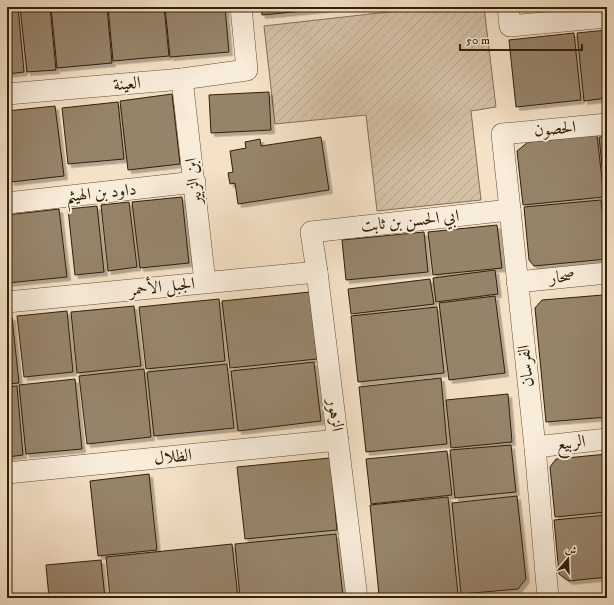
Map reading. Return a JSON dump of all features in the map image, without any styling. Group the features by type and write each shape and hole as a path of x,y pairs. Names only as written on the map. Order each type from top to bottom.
{"street":[{"name":"العينة","path":"7,94 182,79 247,70 241,7"},
{"path":"508,7 510,26 607,16"},
{"name":"ابن الزبير","path":"182,79 195,182 205,282"},
{"name":"الحصون","path":"502,134 607,124"},
{"name":"الفرسان","path":"502,134 535,447 548,598"},
{"name":"داود بن الهيثم","path":"7,203 195,182"},
{"name":"ابي الحسن بن ثابت","path":"311,232 510,210"},
{"name":"الزهور","path":"311,232 318,272 357,598"},
{"name":"الجبل الأحمر","path":"7,302 318,272"},
{"name":"صحار","path":"517,282 607,273"},
{"name":"الربيع","path":"535,447 607,439"},
{"name":"الظلال","path":"7,473 338,440"}],"shaded area":[{"path":"432,7 484,7 496,107 471,111 481,200 377,211 366,115 275,124 264,26"}],"building":[{"path":"7,7 18,7 24,72 7,74"},
{"path":"20,7 50,7 56,70 27,72"},
{"path":"51,7 107,7 112,63 57,68"},
{"path":"108,7 164,7 169,56 113,61"},
{"path":"165,7 225,7 229,52 170,57"},
{"path":"261,7 345,7 262,15"},
{"path":"607,30 607,98 584,101 577,33"},
{"path":"574,33 581,100 516,107 509,40"},
{"path":"269,92 271,130 211,133 209,95"},
{"path":"172,94 180,164 128,170 120,101"},
{"path":"118,102 124,159 68,164 62,108"},
{"path":"55,106 64,176 11,182 7,147 7,111"},
{"path":"597,135 604,197 523,205 517,151 528,142"},
{"path":"607,136 607,193 605,194 599,137"},
{"path":"321,137 329,190 238,204 235,183 230,184 228,173 233,172 230,151 246,148 245,142 260,139 261,146"},
{"path":"182,197 189,263 140,268 132,202"},
{"path":"607,197 607,221 605,198"},
{"path":"601,200 607,259 534,266 529,260 524,207"},
{"path":"129,202 137,267 108,271 101,205"},
{"path":"97,206 104,272 75,275 68,209"},
{"path":"59,209 67,277 7,283 7,215"},
{"path":"497,225 502,268 433,275 428,232"},
{"path":"424,232 428,272 346,280 342,240"},
{"path":"495,270 498,294 436,302 433,278"},
{"path":"430,279 434,304 351,314 348,289"},
{"path":"310,292 317,359 230,368 222,301"},
{"path":"603,295 607,346 607,417 546,422 535,308 542,300"},
{"path":"495,296 505,373 449,380 439,303"},
{"path":"219,299 225,361 146,369 139,307"},
{"path":"134,306 141,366 77,373 71,312"},
{"path":"437,307 444,373 358,382 351,316"},
{"path":"67,311 73,372 24,377 17,316"},
{"path":"7,317 12,317 19,383 7,384"},
{"path":"314,362 321,421 238,431 231,371"},
{"path":"227,364 234,428 154,436 147,372"},
{"path":"144,369 151,437 87,444 79,376"},
{"path":"441,378 447,444 366,452 359,387"},
{"path":"75,379 82,449 26,454 19,385"},
{"path":"17,386 23,455 7,457 7,387"},
{"path":"508,394 512,442 451,448 446,400"},
{"path":"511,445 516,492 455,498 450,450"},
{"path":"447,451 452,495 371,504 366,459"},
{"path":"607,454 607,512 555,517 550,467 556,459"},
{"path":"330,458 337,530 245,539 237,467"},
{"path":"149,474 157,550 98,556 90,481"},
{"path":"517,496 526,579 518,589 461,594 452,503"},
{"path":"448,497 458,594 419,598 384,598 379,595 370,505"},
{"path":"607,515 607,577 569,581 559,574 554,520"},
{"path":"336,534 343,596 341,598 240,598 235,544"},
{"path":"232,544 238,598 110,598 106,557"},
{"path":"101,560 105,598 49,598 46,565"}]}
